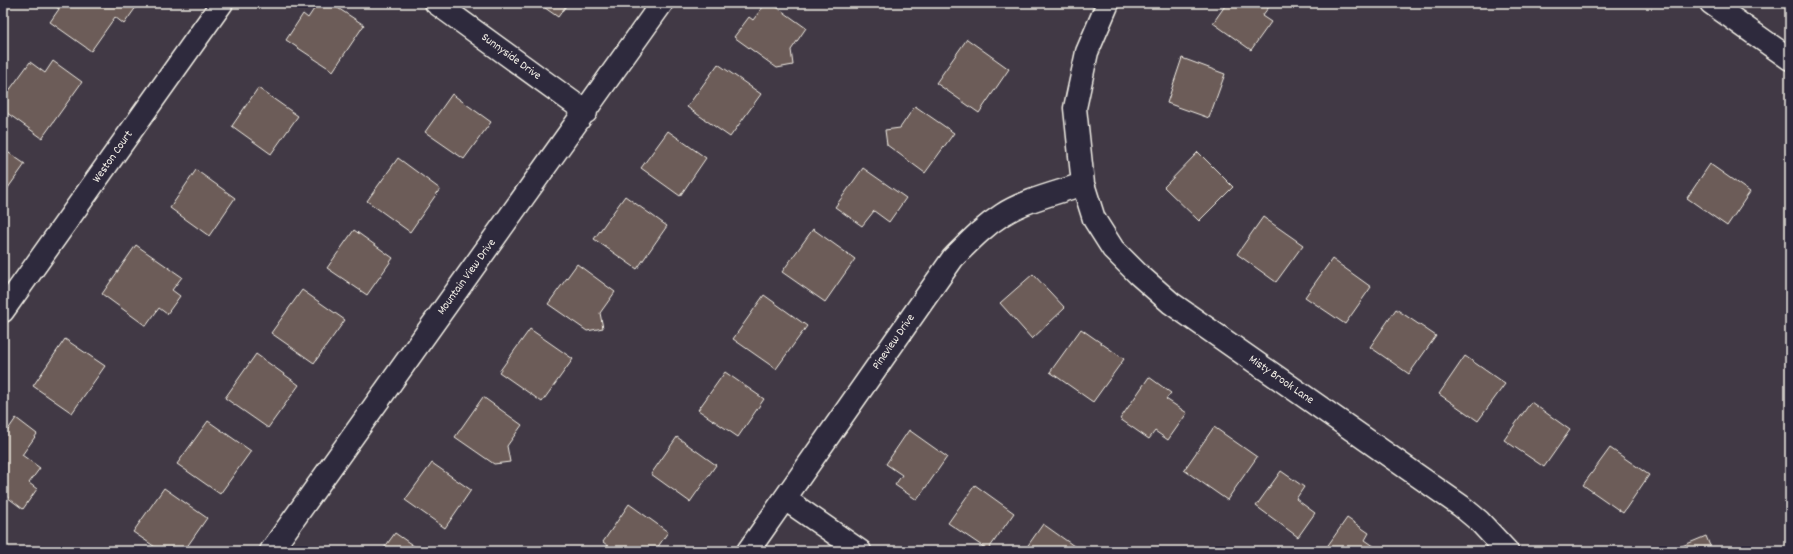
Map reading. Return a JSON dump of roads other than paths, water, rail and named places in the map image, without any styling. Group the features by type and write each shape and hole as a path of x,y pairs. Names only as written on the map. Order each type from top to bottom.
{"street":[{"name":"Weston Court","path":"3,312 222,3"},
{"name":"Sunnyside Drive","path":"436,3 586,112"},
{"name":"Mountain View Drive","path":"271,551 586,112 662,3"},
{"path":"1083,184 1075,108 1088,52 1108,3"},
{"path":"1711,3 1790,59"},
{"name":"Pineview Drive","path":"748,551 953,258 981,230 1003,214 1040,198 1083,184"},
{"name":"Misty Brook Lane","path":"1083,184 1094,219 1114,249 1138,274 1171,303 1460,506 1479,521 1507,551"},
{"path":"785,499 860,551"}]}
